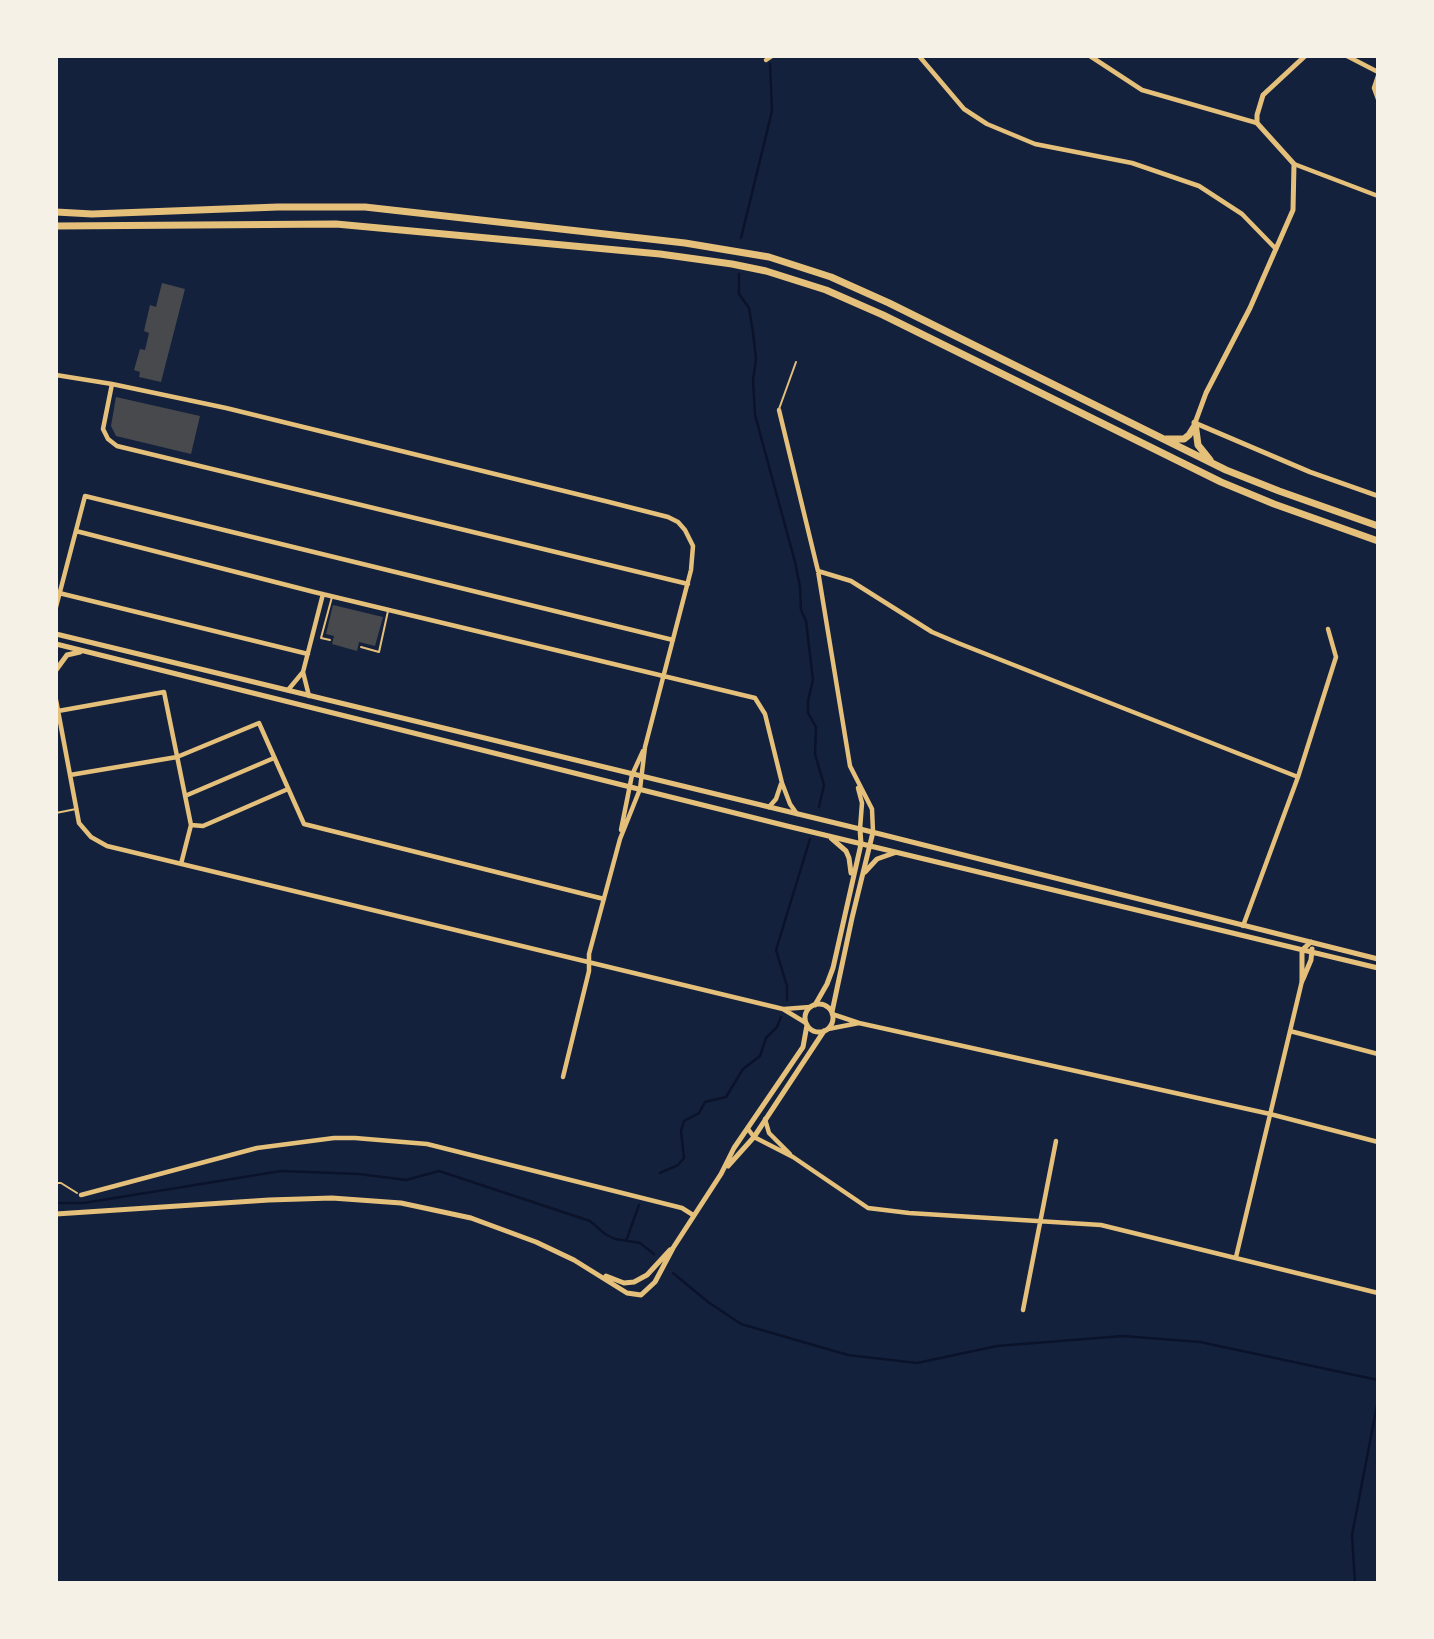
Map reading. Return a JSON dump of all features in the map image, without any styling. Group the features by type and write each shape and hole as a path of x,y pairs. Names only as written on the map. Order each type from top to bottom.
{"highway":[{"path":"56,212 92,214 278,207 365,207 685,243 757,255 811,270 880,299 1216,465 1279,491 1378,525"},
{"path":"56,226 337,224 660,254 766,271 826,290 874,311 1221,482 1378,541"},
{"path":"1162,439 1184,439 1195,423"},
{"path":"1195,423 1198,445 1216,465"}],"street":[{"path":"766,60 772,56"},
{"path":"919,56 964,109 987,124 1035,144 1132,163 1199,186 1242,214 1276,249"},
{"path":"1090,56 1142,90 1257,123 1294,164 1378,196"},
{"path":"1257,123 1258,107 1263,95 1305,56"},
{"path":"1347,56 1378,74 1374,88 1378,99"},
{"path":"1294,164 1293,210 1206,393 1195,423 1310,472 1378,496"},
{"path":"56,375 226,408 668,517 685,530 694,546 688,584 645,747 640,789 620,839"},
{"path":"112,384 103,429 108,439 117,446 688,584"},
{"path":"597,1272 627,1293 641,1295 655,1282 693,1215 721,1174 754,1136 833,1021 832,1013 852,918 871,846 872,808 850,766 818,571 779,410"},
{"path":"56,607 85,496 673,640"},
{"path":"76,531 323,594 755,698 765,714 782,783 790,804 798,814"},
{"path":"818,571 851,581 949,640 1298,777"},
{"path":"60,593 307,654"},
{"path":"287,691 303,671 323,594"},
{"path":"1242,926 1298,777 1336,657 1328,629"},
{"path":"56,634 873,832 1378,958"},
{"path":"56,644 861,844 1378,968"},
{"path":"56,670 67,655 87,651"},
{"path":"303,671 309,696"},
{"path":"58,711 164,692 191,825 181,864"},
{"path":"56,700 59,733 79,823 98,842 107,846 783,1009 814,1031 859,1023"},
{"path":"70,775 177,757 259,723 304,824 604,899"},
{"path":"563,1077 620,839 629,786 645,747"},
{"path":"185,796 274,758"},
{"path":"769,807 776,799 782,783"},
{"path":"721,1174 734,1148 803,1047 806,1012 827,984 833,968 861,844 862,803 858,783"},
{"path":"191,825 203,826 288,789"},
{"path":"826,835 846,851 851,867 851,882"},
{"path":"863,874 877,859 898,853"},
{"path":"844,912 852,918"},
{"path":"1302,981 1302,950 1311,942"},
{"path":"1236,1257 1302,981 1313,952 1311,942"},
{"path":"783,1009 825,1006 832,1013 859,1023 1270,1114 1378,1142"},
{"path":"1290,1031 1378,1054"},
{"path":"765,1118 769,1133 793,1157"},
{"path":"748,1129 754,1136 793,1157 868,1208 1101,1225 1378,1293"},
{"path":"81,1195 257,1148 334,1138 355,1138 427,1144 681,1208 693,1215"},
{"path":"1023,1310 1056,1141"},
{"path":"56,1214 269,1200 332,1198 401,1203 471,1219 536,1242 624,1283 635,1282 647,1275 673,1248"}],"lane":[{"path":"779,410 796,362"},
{"path":"330,640 321,638 332,596"},
{"path":"361,647 379,652 389,610"},
{"path":"56,813 77,809"}],"path":[{"path":"56,1183 61,1183 81,1195"}],"building":[{"path":"162,283 185,289 161,382 139,377 140,372 134,370 140,349 145,350 149,333 144,331 150,305 156,307"},
{"path":"116,397 200,416 191,454 116,436 111,426"},
{"path":"333,605 383,617 375,646 359,642 357,651 332,644 334,636 326,634"}],"waterway":[{"path":"741,238 772,111 770,64"},
{"path":"739,274 739,294 749,308 753,332 756,359 753,380 755,415 795,562 801,610 806,621 813,680 808,713 816,727 815,754 824,785 819,807"},
{"path":"787,1000 787,986 776,950 810,839"},
{"path":"660,1173 678,1165 684,1158 681,1131 684,1121 699,1113 705,1102 726,1097 743,1069 760,1056 766,1038 777,1027 781,1017"},
{"path":"56,1203 84,1203 281,1171 359,1174 406,1180 439,1171 590,1221 605,1234 615,1239 640,1243 654,1254"},
{"path":"626,1241 639,1205"},
{"path":"673,1273 708,1302 741,1324 848,1355 917,1363 997,1346 1123,1336 1200,1342 1378,1380"},
{"path":"1355,1583 1352,1535 1378,1400"}]}
